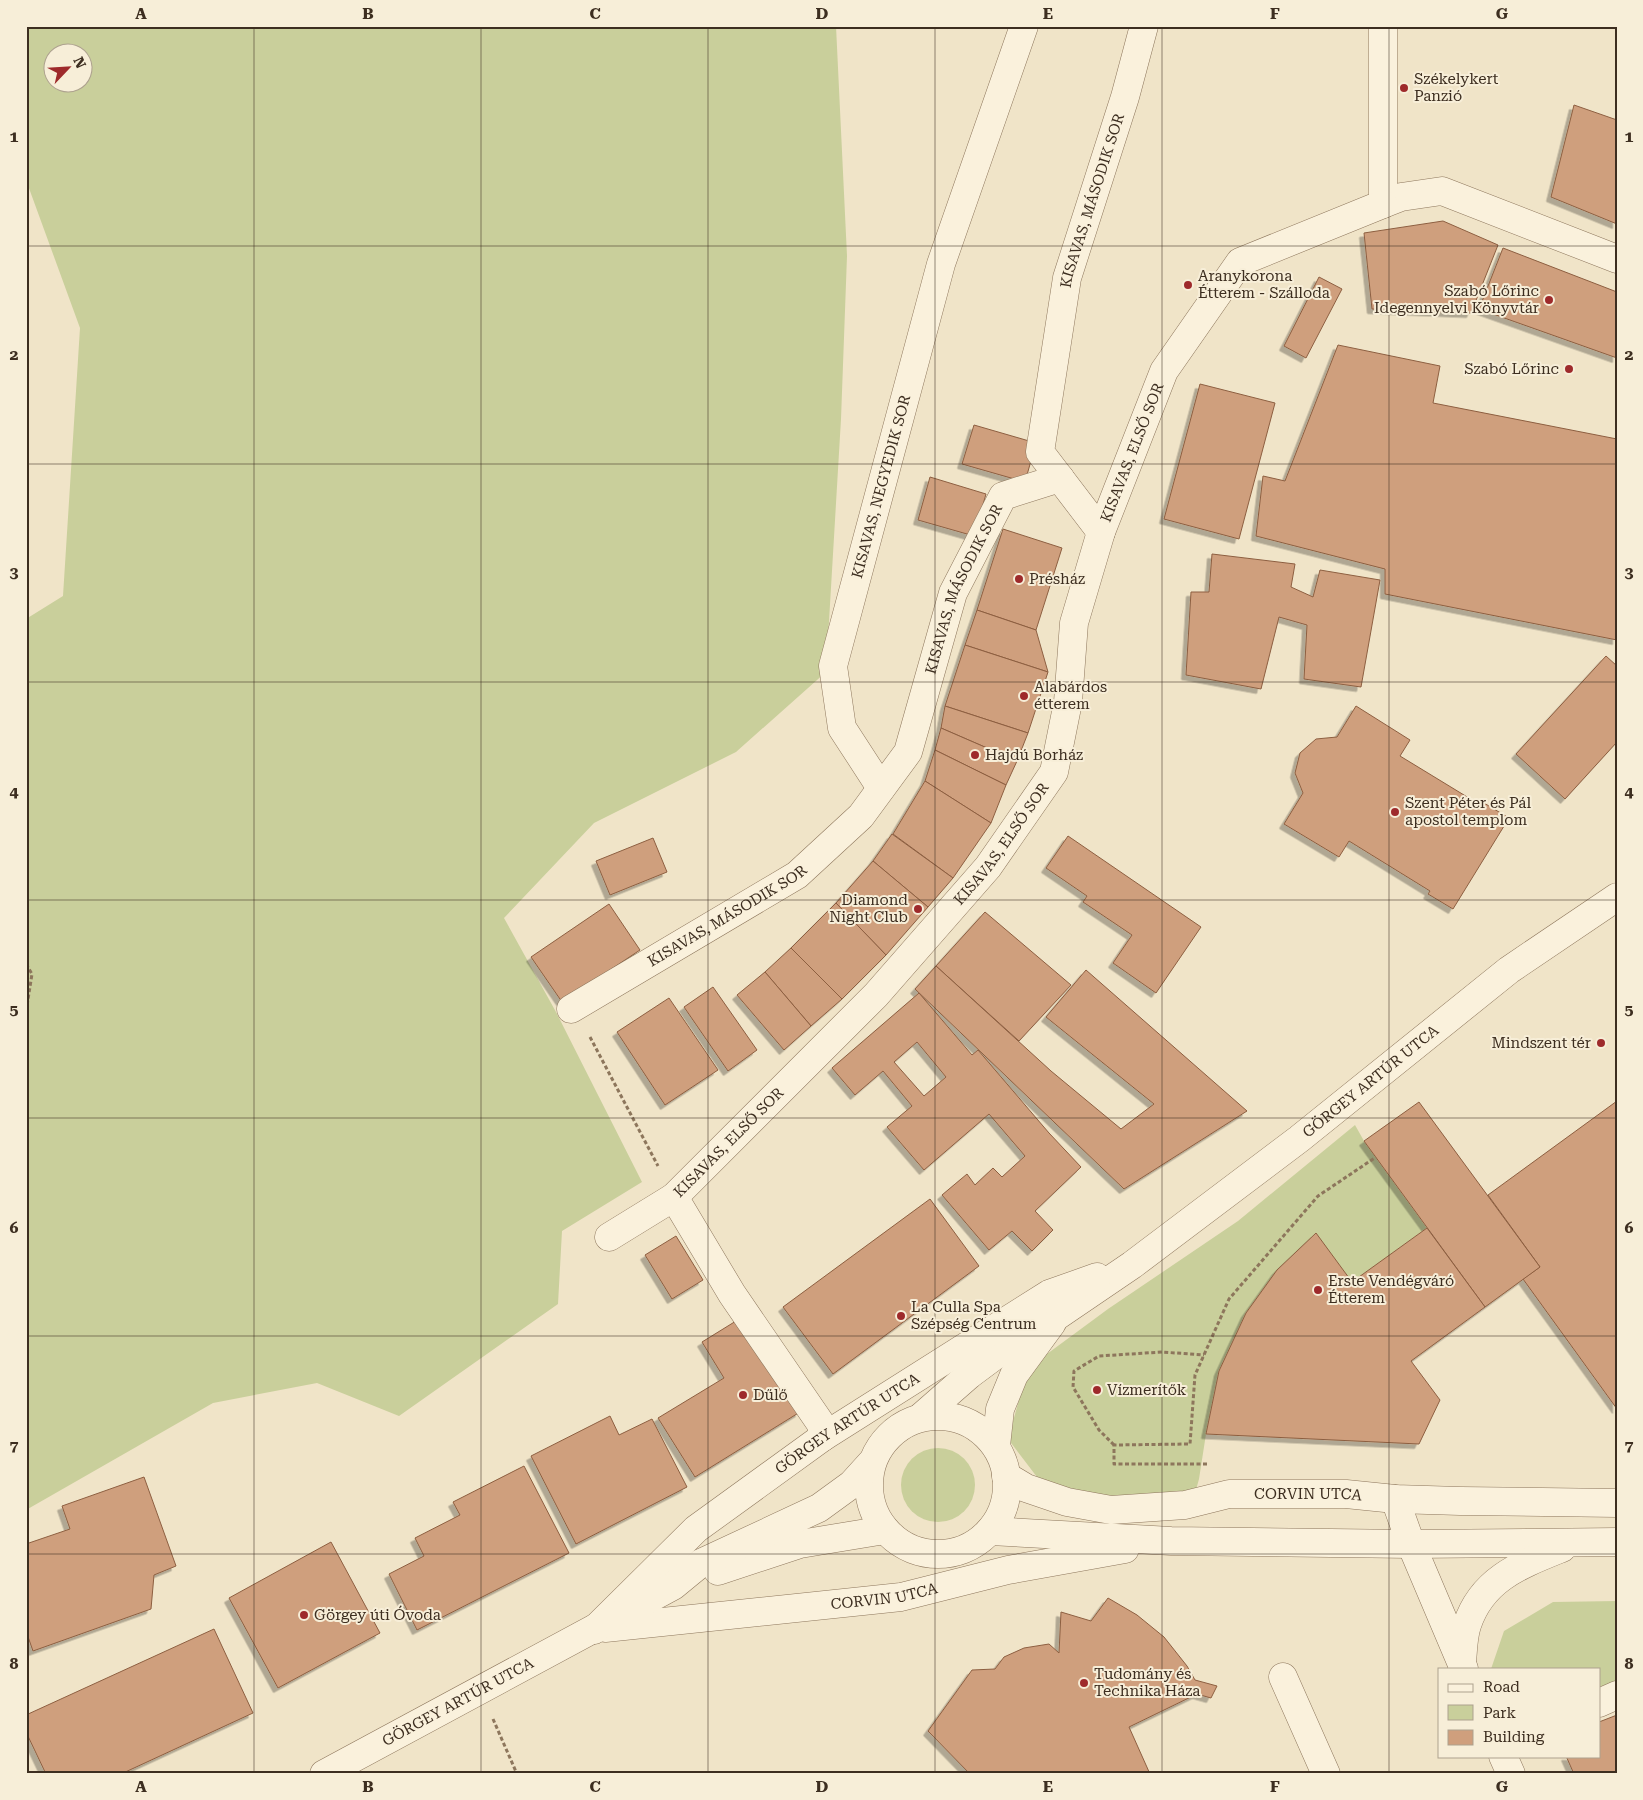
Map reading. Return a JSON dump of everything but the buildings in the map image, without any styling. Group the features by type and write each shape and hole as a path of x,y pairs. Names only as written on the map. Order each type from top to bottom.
{"street":[{"name":"KISAVAS, NEGYEDIK SOR","path":"881,788 842,728 833,666 942,264 1024,26"},
{"name":"KISAVAS, MÁSODIK SOR","path":"583,1003 797,875 861,816 908,752 952,593 1004,496 1060,478 1040,452 1067,278 1125,97 1144,26"},
{"path":"1383,26 1383,204"},
{"name":"KISAVAS, ELSŐ SOR","path":"823,1437 820,1424 732,1294 674,1197 876,995 988,867 1054,772 1068,702 1074,623 1101,532 1164,371 1240,262 1401,197 1442,191 1617,259"},
{"path":"1060,478 1101,532"},
{"name":"GÖRGEY ARTÚR UTCA","path":"921,1417 969,1375 1032,1328 1057,1316 1132,1265 1299,1140 1509,970 1615,894"},
{"path":"609,1237 674,1197"},
{"name":"GÖRGEY ARTÚR UTCA","path":"594,1630 696,1529 823,1437 1049,1294 1132,1265"},
{"name":"GÖRGEY ARTÚR UTCA","path":"996,1446 1000,1409 1014,1376 1057,1316"},
{"path":"943,1415 965,1421 984,1433 996,1446 1006,1476 1004,1505 1001,1514 990,1531 972,1546 950,1553 926,1553 904,1545 885,1530 873,1510 868,1487 871,1463 882,1442 900,1426 921,1417 943,1415"},
{"name":"GÖRGEY ARTÚR UTCA","path":"324,1774 673,1586 701,1564 819,1508 852,1484 871,1463"},
{"name":"CORVIN UTCA","path":"1006,1476 1026,1488 1068,1502 1111,1510 1184,1504 1229,1494 1346,1494 1395,1499 1514,1503 1617,1503"},
{"path":"1395,1499 1410,1544 1463,1666"},
{"name":"GÖRGEY ARTÚR UTCA","path":"673,1586 800,1544 885,1530"},
{"name":"CORVIN UTCA","path":"990,1531 1171,1541 1410,1544 1617,1542"},
{"name":"CORVIN UTCA","path":"594,1630 901,1597 1008,1570 1171,1541"},
{"path":"1463,1666 1466,1627 1474,1607 1488,1588 1524,1563 1576,1543"},
{"path":"1282,1676 1326,1774"},
{"path":"1600,1703 1617,1695"},
{"path":"1504,1758 1511,1774"}],"path":[{"path":"26,964 32,974 26,1012"},
{"path":"26,972 32,974"},
{"path":"583,1003 589,1038 674,1197"},
{"path":"1114,1445 1190,1444 1195,1375 1229,1299 1318,1196 1376,1158"},
{"path":"1204,1355 1162,1352 1099,1356 1074,1371 1072,1387 1099,1430 1114,1445 1114,1464 1210,1465"},
{"path":"480,1690 517,1774"}],"green space":[{"path":"26,26 836,26 847,256 841,419 826,672 736,752 594,823 504,918 556,1012 642,1182 562,1231 558,1304 399,1416 317,1383 213,1403 26,1510 26,619 63,596 80,328 26,180"},
{"path":"1355,1125 1364,1141 1427,1228 1352,1282 1316,1234 1278,1270 1246,1313 1219,1371 1196,1490 1082,1499 1037,1477 1008,1439 1028,1368 1108,1309 1238,1221"},
{"path":"931,1448 945,1448 959,1454 969,1464 975,1478 973,1499 959,1516 945,1522 931,1522 917,1516 907,1506 901,1492 901,1478 907,1464 917,1454"},
{"path":"1617,1601 1617,1702 1600,1708 1600,1668 1491,1668 1504,1631 1553,1602"}],"place":[{"name":"Székelykert Panzió","path":"1404,88"},
{"name":"Aranykorona Étterem - Szálloda","path":"1188,285"},
{"name":"Szabó Lőrinc Idegennyelvi Könyvtár","path":"1549,300"},
{"name":"Szabó Lőrinc","path":"1569,369"},
{"name":"Présház","path":"1019,579"},
{"name":"Alabárdos étterem","path":"1024,696"},
{"name":"Hajdú Borház","path":"975,755"},
{"name":"Szent Péter és Pál apostol templom","path":"1395,812"},
{"name":"Diamond Night Club","path":"918,909"},
{"name":"Mindszent tér","path":"1601,1043"},
{"name":"Erste Vendégváró Étterem","path":"1318,1290"},
{"name":"La Culla Spa Szépség Centrum","path":"901,1316"},
{"name":"Vízmerítők","path":"1097,1390"},
{"name":"Dűlő","path":"743,1395"},
{"name":"Görgey úti Óvoda","path":"304,1615"},
{"name":"Tudomány és Technika Háza","path":"1084,1683"}]}
